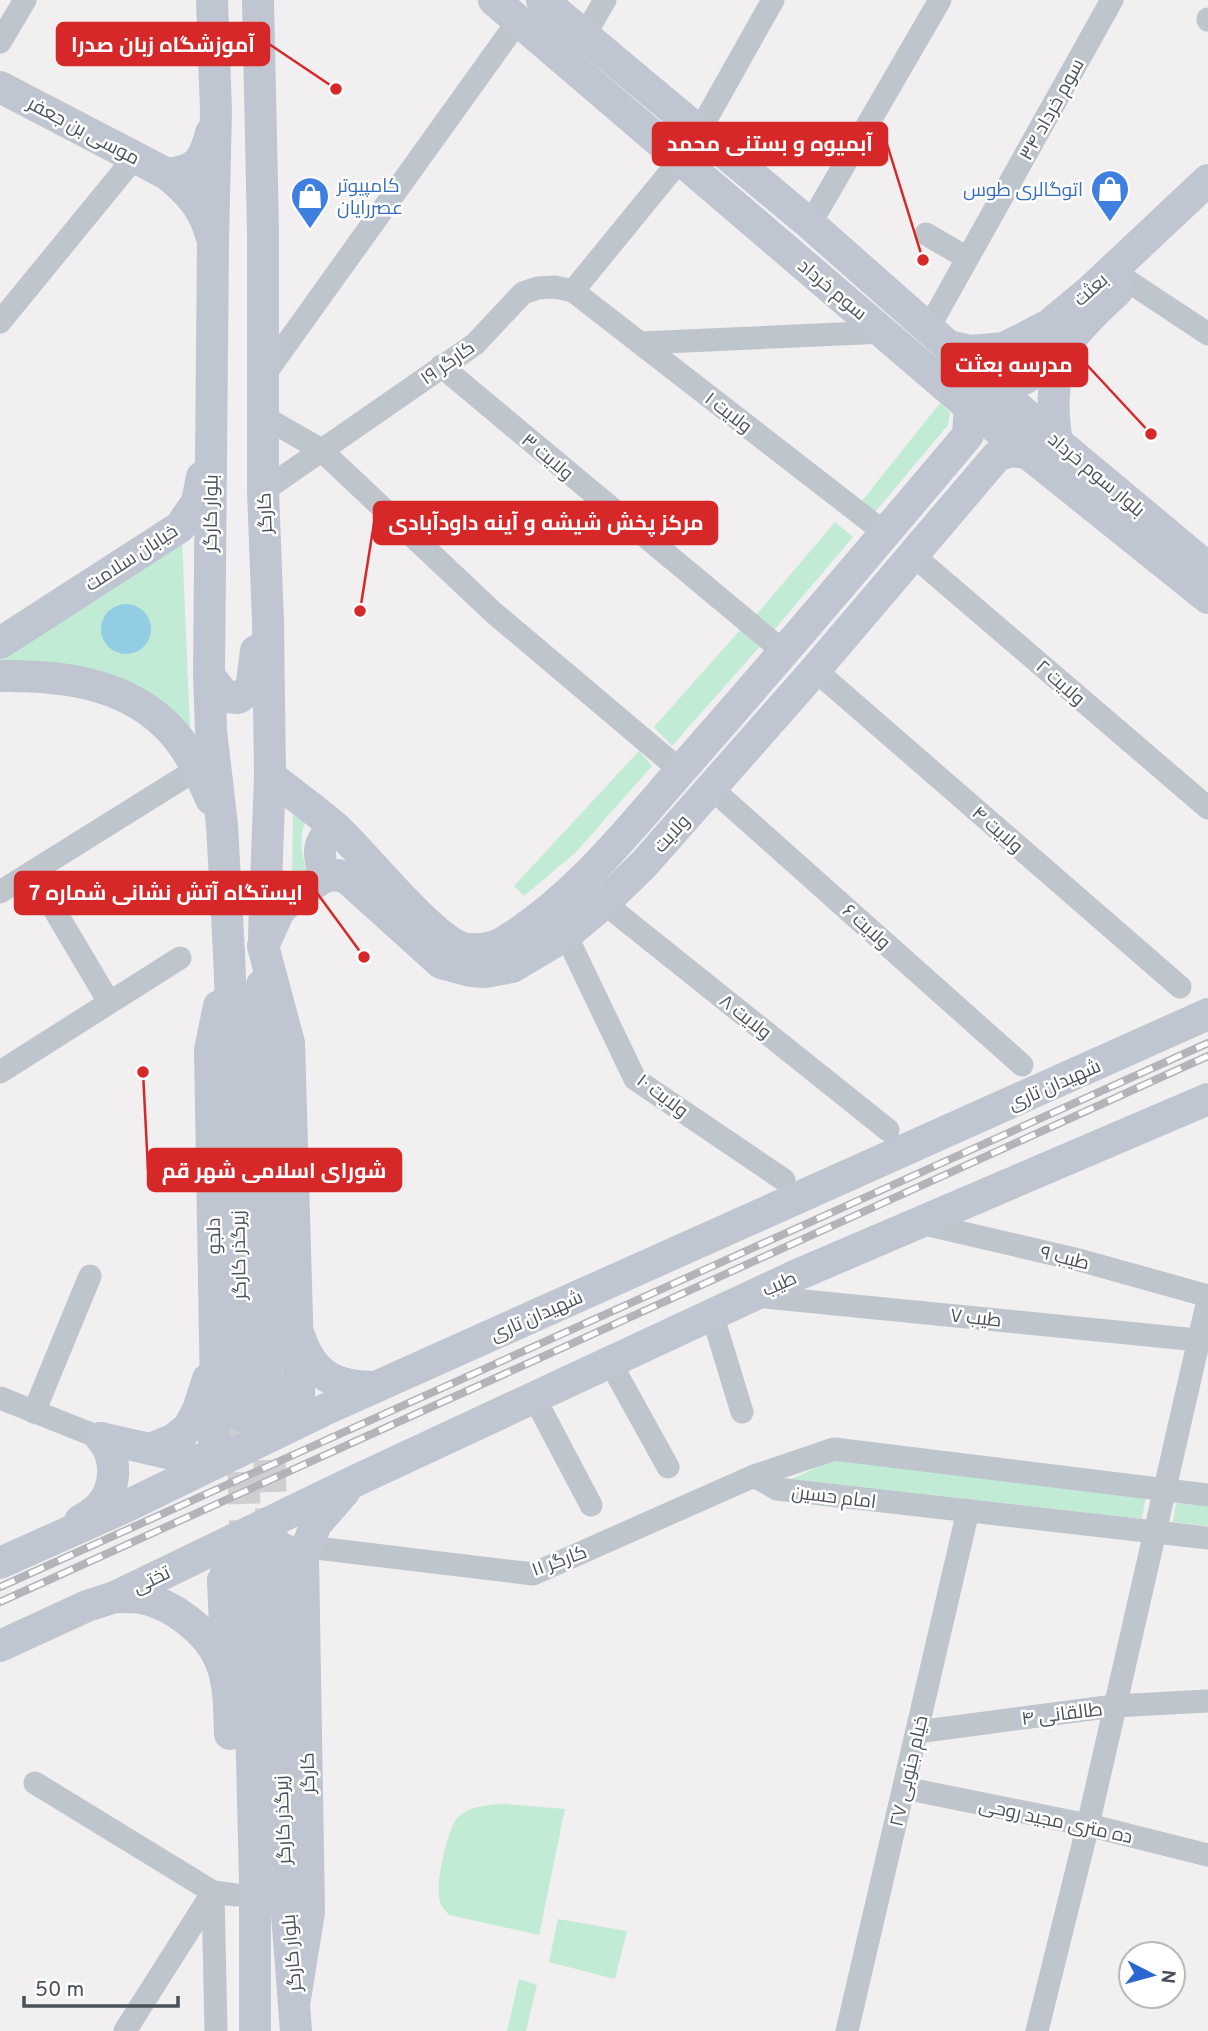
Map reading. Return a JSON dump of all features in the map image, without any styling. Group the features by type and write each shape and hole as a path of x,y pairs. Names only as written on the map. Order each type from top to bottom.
{"street":[{"path":"0,42 25,0"},
{"name":"بلوار کارگر","path":"212,0 216,111 209,676 211,730 222,825 229,953 247,1025"},
{"name":"کارگر","path":"247,1025 263,946 270,776 263,499 263,230 258,0"},
{"name":"سوم خرداد","path":"494,0 885,332 981,435 1012,455"},
{"name":"سوم خرداد","path":"542,0 700,130 1014,401"},
{"path":"584,36 605,0"},
{"path":"700,130 773,0"},
{"path":"810,224 940,0"},
{"name":"سوم خرداد ۳۴","path":"938,337 967,258 1112,0"},
{"path":"262,377 518,21"},
{"name":"موسی بن جعفر","path":"0,86 167,174 191,195 208,225 213,242"},
{"path":"167,174 192,169 202,159 216,111"},
{"path":"0,322 135,157"},
{"path":"573,291 681,160"},
{"name":"بعثت","path":"1058,442 1052,414 1059,334 1091,290 1208,180"},
{"name":"بعثت","path":"938,337 971,351 1004,348 1059,334 1128,281 1208,206"},
{"path":"926,234 967,258"},
{"path":"1128,281 1208,334"},
{"name":"کارگر ۱۹","path":"263,499 320,449 475,344 523,293 538,288 573,291"},
{"name":"ولایت ۱","path":"573,291 885,533"},
{"path":"641,343 885,332"},
{"name":"ولایت ۳","path":"441,366 784,652"},
{"name":"بلوار سوم خرداد","path":"1014,401 1189,560 1195,603 1208,614"},
{"path":"262,416 320,449 494,613 680,770"},
{"name":"ولایت","path":"326,876 348,878 471,971 485,972 507,955 554,905 599,863 885,533 969,421"},
{"name":"خیابان سلامت","path":"0,643 180,527 197,502 212,434"},
{"path":"1012,455 1189,560 1208,598"},
{"name":"ولایت","path":"507,955 566,935 604,904 645,863 914,556 1012,455"},
{"path":"209,676 226,697 239,698 251,689 258,627 263,499"},
{"name":"ولایت ۲","path":"914,556 1208,808"},
{"name":"ولایت ۴","path":"815,670 1180,987"},
{"path":"0,676 68,679 102,687 136,704 166,724 182,743 197,769 222,825"},
{"path":"0,892 197,769"},
{"name":"ولایت","path":"270,776 336,828 424,920 447,953"},
{"name":"ولایت ۶","path":"711,788 1023,1065"},
{"path":"0,1563 300,1421 289,1043 263,946 279,911 295,895 326,876 319,862 320,847 325,834 336,828"},
{"path":"32,872 109,1002"},
{"name":"ولایت ۸","path":"604,904 888,1129"},
{"name":"ولایت ۱۰","path":"566,935 635,1079 784,1180"},
{"name":"دلجو","path":"229,953 210,1050 216,1351 241,1396"},
{"path":"0,1072 180,958"},
{"name":"شهیدان تاری","path":"300,1421 1208,1014"},
{"name":"زیرگذر کارگر","path":"241,1396 247,1025"},
{"name":"طیب","path":"355,1481 752,1296 1208,1099"},
{"name":"طیب ۹","path":"920,1223 1079,1260 1208,1298"},
{"path":"34,1412 90,1276"},
{"name":"طیب ۷","path":"752,1296 1204,1341"},
{"path":"1037,2031 1088,1825 1155,1533 1204,1341 1208,1298"},
{"path":"712,1314 743,1412"},
{"path":"298,1330 304,1350 315,1367 327,1378 357,1387 376,1387"},
{"path":"150,1449 173,1440 188,1428 202,1400 216,1351"},
{"path":"610,1362 668,1467"},
{"path":"241,1396 225,1406 247,1418 260,1419 283,1407 293,1397 299,1382"},
{"path":"213,1464 241,1396"},
{"path":"534,1397 591,1506"},
{"path":"0,1398 101,1438 213,1464"},
{"path":"62,1535 102,1505 109,1493 114,1474 108,1445 101,1438"},
{"name":"امام حسین","path":"754,1476 834,1449 1208,1496"},
{"name":"امام حسین","path":"754,1476 777,1489 1208,1538"},
{"name":"کارگر ۱۱","path":"305,1555 533,1574 754,1476"},
{"path":"216,2031 247,1885 228,1690 223,1581 228,1567 237,1556 248,1549 275,1545 305,1555 316,1524 355,1481"},
{"name":"تختی","path":"0,1646 87,1606 115,1597 355,1481"},
{"name":"خیام جنوبی ۲۷","path":"847,2031 968,1511"},
{"name":"کارگر","path":"295,1998 309,1912 305,1555"},
{"name":"زیرگذر کارگر","path":"247,1885 259,1556"},
{"path":"115,1597 143,1599 172,1610 191,1624 208,1640 220,1660 228,1690"},
{"name":"طالقانی ۴","path":"917,1732 1114,1706 1208,1701"},
{"path":"35,1783 247,1885"},
{"name":"ده متری مجید روحی","path":"904,1788 1088,1825 1208,1855"},
{"path":"125,2031 247,1885"},
{"name":"بلوار کارگر","path":"247,1885 295,1998 296,2031"},
{"name":"بلوار کارگر","path":"247,1885 255,1929 256,2031"}],"green space":[{"path":"940,403 950,412 948,425 875,512 862,501"},
{"path":"835,522 853,537 774,630 756,615"},
{"path":"182,540 190,728 183,733 0,663 0,652"},
{"path":"742,628 762,644 672,746 654,727"},
{"path":"639,751 652,766 576,852 524,896 514,886"},
{"path":"293,805 308,818 302,843 307,870 292,877"},
{"path":"837,1458 1146,1495 1142,1519 792,1479"},
{"path":"1176,1503 1208,1506 1208,1526 1173,1522"},
{"path":"505,1804 565,1809 539,1935 449,1915 440,1902 441,1867 454,1823 463,1813 474,1808"},
{"path":"558,1919 627,1931 615,1979 549,1962"},
{"path":"519,1979 537,1985 526,2031 507,2031"}],"water":[{"path":"126,604 144,611 151,629 144,647 126,654 108,647 101,629 108,611"}],"tunnel":[{"path":"268,1412 272,1546"},
{"path":"242,1424 246,1557"}],"railway":[{"path":"0,1587 1208,1043"},
{"path":"0,1602 1208,1056"}],"place":[{"name":"آموزشگاه زبان صدرا","path":"336,89"},
{"name":"اتوگالری طوس","path":"1110,223"},
{"name":"کامپیوتر عصررایان","path":"310,230"},
{"name":"آبمیوه و بستنی محمد","path":"923,260"},
{"name":"مدرسه بعثت","path":"1151,434"},
{"name":"مرکز پخش شیشه و آینه داودآبادی","path":"360,611"},
{"name":"ایستگاه آتش نشانی شماره 7","path":"364,957"},
{"name":"شورای اسلامی شهر قم","path":"143,1072"}]}
